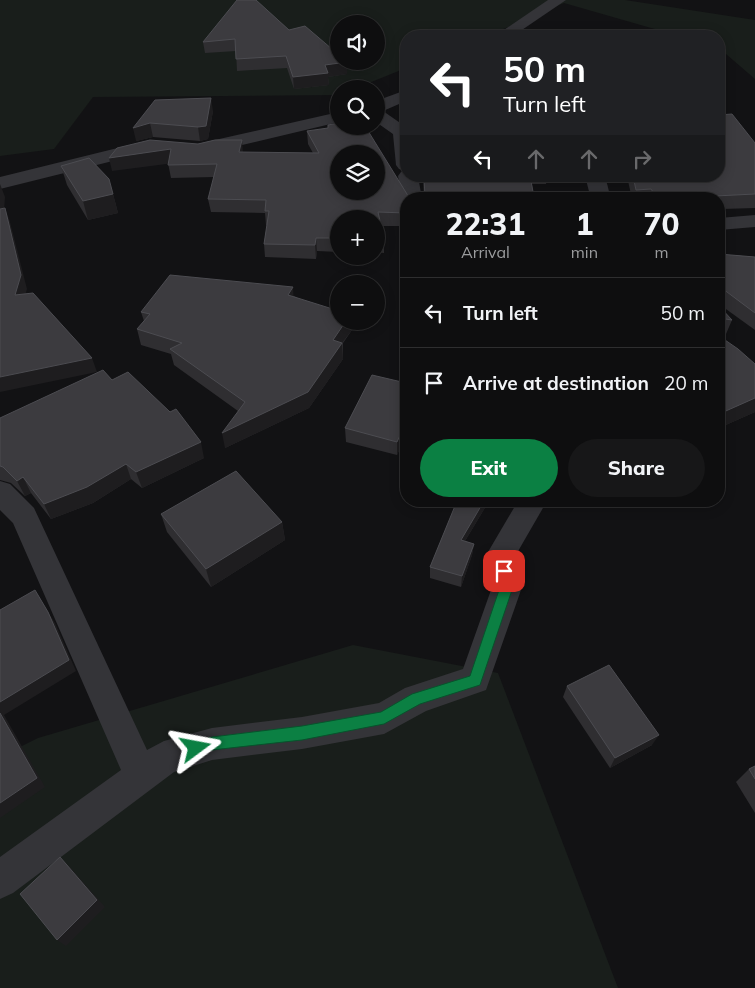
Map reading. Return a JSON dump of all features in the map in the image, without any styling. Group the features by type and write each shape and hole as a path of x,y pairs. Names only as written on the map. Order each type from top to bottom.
{"street":[{"path":"512,30 558,0"},
{"path":"385,103 400,98"},
{"path":"191,148 200,149 330,119"},
{"path":"385,120 400,131"},
{"path":"0,184 153,145 162,146"},
{"path":"725,224 755,222"},
{"path":"0,492 24,516 140,776"},
{"path":"0,880 164,758 212,744 302,733 384,718 417,699 475,680 506,590 502,552 529,507"}],"shaded area":[{"path":"0,0 625,0 755,20 755,79 725,53 725,30 658,30 564,3 501,30 400,30 400,70 376,80 330,80 330,95 93,97 54,149 0,156"},
{"path":"353,645 498,673 618,988 0,988 0,757 38,738"}],"building":[{"path":"237,0 256,0 289,30 305,26 330,47 330,64 325,65 328,73 293,77 286,56 236,59 235,39 203,42"},
{"path":"211,98 206,126 150,123 133,128 155,100"},
{"path":"732,114 755,143 755,194 725,196 725,192 653,192 651,189 636,190 634,182 725,182 725,115"},
{"path":"328,125 330,125 330,135 371,135 377,145 330,145 330,200 385,200 385,158 406,192 400,192 400,213 385,212 385,210 330,210 330,238 316,238 315,245 264,244 269,211 265,211 266,200 208,199 217,164 168,165 171,149 109,158 117,148 150,140 198,144 215,140 242,140 239,152 319,153 307,131 328,128"},
{"path":"89,158 109,179 113,194 83,201 61,166"},
{"path":"424,182 531,182 533,192 425,192"},
{"path":"5,208 21,275 15,295 33,293 92,358 0,377 0,209"},
{"path":"725,254 755,257 755,313 725,290"},
{"path":"170,275 293,287 288,295 330,308 330,330 340,330 333,340 342,343 308,392 222,433 245,402 170,349 182,343 137,329 150,314 141,312"},
{"path":"725,312 732,320 725,319"},
{"path":"725,340 755,364 755,398 725,411"},
{"path":"103,370 112,380 128,372 170,412 176,409 201,442 136,472 126,464 87,487 44,504 23,477 17,481 0,466 0,418"},
{"path":"372,375 400,382 400,435 397,442 345,428"},
{"path":"236,471 282,522 206,569 161,514"},
{"path":"455,507 480,507 461,540 474,544 462,576 430,567"},
{"path":"35,590 48,612 69,660 0,702 0,610"},
{"path":"609,665 659,735 615,758 567,686"},
{"path":"0,713 37,778 0,803"},
{"path":"755,766 755,779 749,769"},
{"path":"60,857 97,900 57,940 20,894"}],"route":[{"path":"196,748 212,744 302,733 384,718 417,699 475,680 506,590 504,571"}]}
